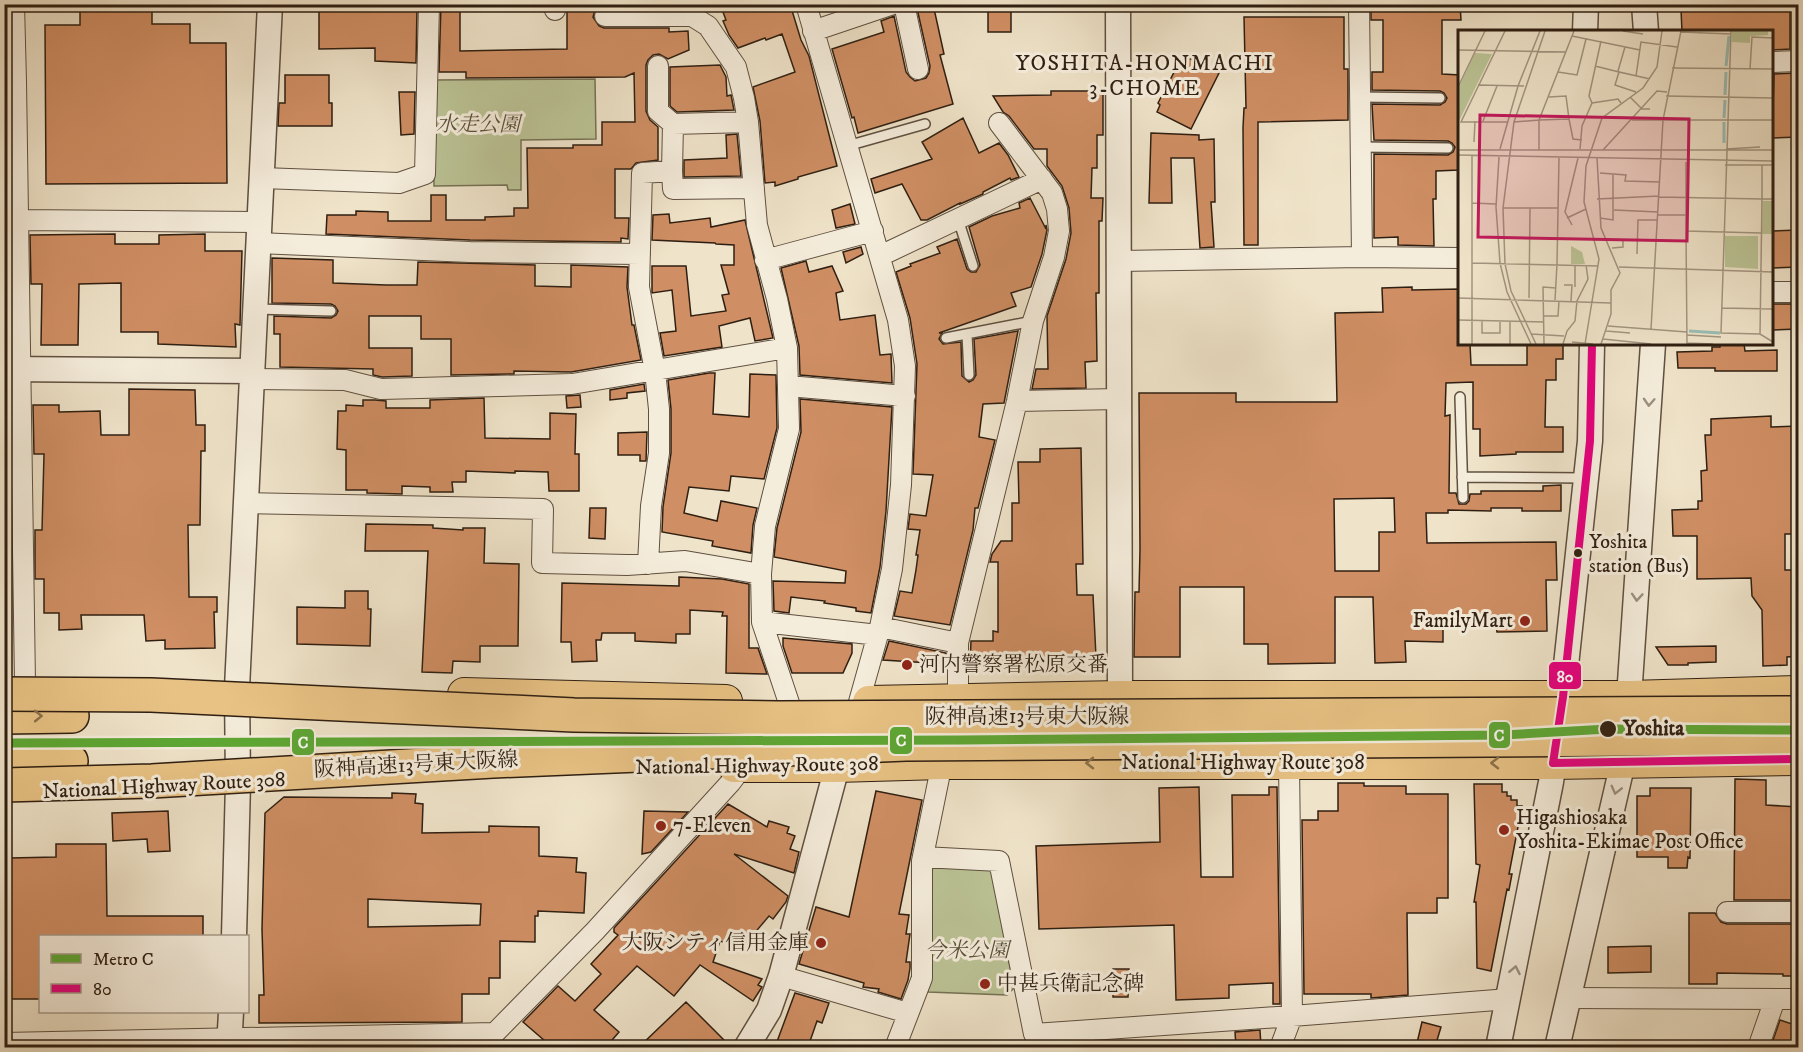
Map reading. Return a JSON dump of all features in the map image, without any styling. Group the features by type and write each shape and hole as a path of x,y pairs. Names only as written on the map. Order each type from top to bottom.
{"highway":[{"path":"11,687 237,688 789,703 1120,697 1630,697 1798,692"},
{"name":"阪神高速13号東大阪線","path":"11,687 574,715 791,718 1798,713"},
{"path":"4,717 574,715"},
{"name":"阪神高速13号東大阪線","path":"4,785 152,781 493,760 906,744 1798,738"},
{"name":"National Highway Route 308","path":"4,794 191,787 470,768 836,766 942,763 1553,763 1798,759"},
{"path":"4,762 493,760"}],"street":[{"path":"11,687 12,369 18,220 10,82 14,4"},
{"path":"234,935 238,783 237,688 270,4"},
{"path":"262,178 399,183 424,174 429,4"},
{"path":"746,1047 769,1010 781,976 836,766 859,702 879,631 894,559 901,485 905,396 898,320 806,4"},
{"path":"813,31 893,4"},
{"path":"904,4 918,69"},
{"path":"1118,4 1120,697"},
{"path":"1359,4 1362,257"},
{"path":"1585,30 1586,4"},
{"path":"1644,4 1646,30"},
{"path":"604,16 689,10 708,26 736,67 748,122 757,225 777,299 787,348 789,429 765,526 761,574 762,622 789,703"},
{"path":"1773,62 1798,61"},
{"path":"658,66 658,111 673,124 748,122"},
{"path":"958,700 958,643 1017,401 1032,321 1054,258 1059,231 1057,209 1052,193 999,123"},
{"path":"673,124 673,189 754,188"},
{"path":"648,564 651,506 659,453 659,409 655,371 639,287 642,173 672,171"},
{"path":"880,256 1042,178"},
{"path":"18,220 259,232 470,252 640,255"},
{"path":"765,260 873,231"},
{"path":"1119,261 1362,257 1458,258"},
{"path":"1773,292 1798,292"},
{"path":"1498,1047 1553,763 1563,697 1590,441 1592,345"},
{"path":"1557,1047 1623,762 1630,697 1653,345"},
{"path":"12,369 251,375 345,380 381,389 572,384 787,348"},
{"path":"788,386 905,396"},
{"path":"1017,401 1119,399"},
{"path":"246,503 543,509 542,563 627,565 685,561 761,574"},
{"path":"762,622 879,631 958,643"},
{"path":"895,1047 922,978 923,857 942,763"},
{"path":"1280,1047 1293,1016 1289,763"},
{"path":"4,1043 487,1040 595,931 743,766"},
{"path":"923,857 999,861 1032,1041 1293,1016 1509,999"},
{"path":"1727,912 1798,912"},
{"path":"781,976 908,1013"},
{"path":"1569,998 1798,999"},
{"path":"1758,1047 1775,999"},
{"path":"230,1043 231,1013"}],"lane":[{"path":"1360,98 1440,98"},
{"path":"848,146 925,124"},
{"path":"1360,147 1448,148"},
{"path":"958,219 973,266"},
{"path":"255,309 331,311"},
{"path":"946,338 1032,321"},
{"path":"967,334 969,375"},
{"path":"1460,397 1463,498"},
{"path":"1462,477 1586,478"}],"green space":[{"name":"水走公園","path":"595,79 596,139 521,140 521,190 508,190 507,185 434,186 433,80"},
{"name":"今米公園","path":"933,864 992,870 1014,988 1007,995 928,992 927,870"}],"building":[{"path":"80,4 152,4 152,24 190,24 190,43 226,43 227,183 46,184 45,25 80,25"},
{"path":"319,4 417,7 416,63 375,61 375,48 319,49"},
{"path":"441,4 460,4 460,51 567,49 567,4 603,4 595,10 593,17 599,26 604,28 669,28 669,32 688,31 689,50 668,59 659,54 653,55 646,65 646,111 650,120 658,127 658,160 636,163 631,169 615,169 615,218 629,218 628,239 621,238 621,242 470,240 326,234 327,215 356,215 356,211 388,212 388,221 431,221 431,195 446,195 446,220 485,220 485,217 514,216 514,208 528,208 527,148 573,148 573,145 602,145 602,122 635,122 634,73 625,77 466,78 466,72 439,72"},
{"path":"720,4 790,4 801,40 809,56 837,166 775,186 775,182 765,183 760,121 753,87 795,72 782,34 738,48 723,21 726,20"},
{"path":"916,4 933,4 944,54 940,55 953,104 858,133 832,49 884,32 881,21 894,16 906,72 915,81 926,78 930,66"},
{"path":"988,4 1011,4 1011,32 988,32"},
{"path":"1371,4 1460,4 1461,20 1442,20 1442,74 1458,75 1458,170 1436,171 1436,199 1433,199 1434,246 1398,245 1398,237 1374,238 1374,154 1448,155 1455,147 1448,141 1374,140 1372,104 1440,105 1447,98 1440,91 1372,90 1372,72 1383,72 1383,20 1371,20"},
{"path":"1790,4 1790,49 1773,50 1773,30 1682,30 1681,9 1706,9 1706,5"},
{"path":"1244,17 1344,17 1344,69 1348,69 1348,120 1258,122 1258,245 1244,245 1243,128 1244,108 1246,108"},
{"path":"1183,55 1219,73 1191,129 1157,112 1160,105 1158,103"},
{"path":"720,65 726,77 727,96 731,95 734,110 677,112 670,106 670,67"},
{"path":"1798,73 1798,137 1773,138 1774,74"},
{"path":"285,75 329,75 332,126 278,126 279,103 285,103"},
{"path":"1051,91 1103,91 1103,135 1097,135 1097,168 1092,168 1091,198 1103,198 1102,221 1099,221 1099,293 1096,293 1097,361 1085,362 1086,388 1032,389 1036,369 1048,369 1047,316 1066,259 1071,233 1069,208 1062,186 1047,166 1047,149 1034,149 1009,116 1003,112 993,96 1051,95"},
{"path":"399,92 415,92 414,134 401,135"},
{"path":"963,118 979,153 999,143 1019,177 1011,180 1010,178 983,194 927,220 921,220 902,184 875,193 871,179 932,159 922,142"},
{"path":"1151,133 1199,135 1199,140 1214,139 1215,202 1211,202 1214,247 1200,248 1194,158 1171,158 1172,203 1149,203"},
{"path":"737,134 741,176 684,177 684,160 727,158 726,135"},
{"path":"1030,198 1047,230 1031,287 1011,293 1016,306 939,333 942,333 939,339 943,344 961,342 962,376 969,382 976,375 974,339 1018,331 1004,403 983,404 979,437 995,440 978,508 975,508 973,530 950,625 894,616 900,591 912,593 916,570 920,530 908,529 910,514 926,516 933,475 913,474 917,364 910,318 896,272 940,253 937,247 957,239 967,269 976,272 980,265 969,227 992,216 1020,208 1019,203"},
{"path":"850,204 855,224 836,228 832,210"},
{"path":"669,214 670,223 710,218 711,227 745,220 773,338 755,341 750,318 719,326 722,347 664,356 660,333 676,331 672,290 652,293 652,266 686,266 691,316 726,311 722,295 729,294 721,265 734,265 734,245 652,240 653,215"},
{"path":"1798,230 1798,267 1773,268 1773,231"},
{"path":"115,234 115,244 159,244 159,235 205,234 205,251 242,251 240,325 235,324 236,347 158,344 158,332 121,332 121,283 79,284 78,345 41,345 42,284 31,284 30,235"},
{"path":"861,247 863,254 846,263 843,252"},
{"path":"272,258 333,260 333,283 386,285 417,285 418,262 535,265 535,286 571,287 571,265 628,267 627,287 632,325 634,325 641,360 571,372 514,371 514,374 451,375 451,339 421,339 421,316 369,316 369,348 412,348 412,376 382,377 373,375 373,369 280,367 280,334 274,334 274,316 331,318 338,311 331,304 272,303"},
{"path":"806,261 809,272 832,266 843,291 836,293 840,320 875,315 880,355 891,354 892,383 800,375 799,346 781,268"},
{"path":"1382,288 1458,289 1458,345 1470,345 1471,365 1527,365 1527,345 1563,345 1563,359 1556,359 1556,380 1546,380 1545,427 1563,427 1563,452 1516,452 1516,454 1480,456 1480,429 1473,429 1473,382 1446,383 1445,416 1450,415 1449,493 1456,493 1459,504 1466,504 1470,494 1481,494 1481,491 1543,491 1543,486 1561,485 1561,511 1491,508 1491,511 1448,510 1448,513 1426,513 1427,543 1556,542 1557,580 1546,580 1547,631 1497,632 1496,625 1443,627 1443,642 1405,641 1406,662 1375,663 1373,597 1335,597 1335,663 1268,664 1268,644 1244,644 1244,587 1180,587 1180,657 1134,657 1135,592 1139,592 1140,550 1139,393 1236,393 1236,402 1337,402 1335,313 1383,312","holes":["1394,498 1395,532 1379,532 1379,571 1335,571 1334,499"]},
{"path":"1773,304 1798,304 1798,329 1773,330"},
{"path":"1720,345 1744,345 1745,351 1777,350 1777,371 1715,371 1715,368 1678,368 1677,352 1712,351 1712,347 1720,347"},
{"path":"715,373 713,414 749,417 750,374 776,375 777,428 764,479 731,476 729,491 689,487 684,513 717,521 721,501 757,508 751,553 712,546 713,541 662,532 663,507 671,453 671,409 668,380"},
{"path":"644,384 645,391 627,393 627,398 610,400 610,390"},
{"path":"129,389 195,390 196,425 205,425 205,451 201,451 200,525 188,525 189,597 217,597 217,612 214,612 215,648 165,649 165,640 146,641 144,615 81,615 82,629 59,630 59,613 44,613 44,579 35,579 35,530 42,530 44,454 34,454 33,405 59,405 59,412 100,411 101,435 129,435"},
{"path":"580,395 581,407 567,408 566,396"},
{"path":"484,398 485,438 550,439 550,413 576,414 575,454 579,454 579,491 549,491 548,472 515,471 515,473 466,471 466,482 452,482 453,492 430,492 430,487 402,486 402,494 346,490 346,450 337,449 338,411 346,411 346,405 363,406 363,400 375,400 386,401 386,408 430,408 430,400"},
{"path":"800,399 892,407 886,511 880,567 871,613 824,603 825,601 791,597 789,613 774,611 773,581 845,583 846,571 774,557 777,528 801,432"},
{"path":"9,405 9,439 4,440 4,406"},
{"path":"1771,416 1771,427 1798,426 1798,534 1785,534 1785,570 1792,570 1793,619 1798,618 1798,656 1787,657 1787,665 1763,666 1762,610 1752,596 1751,578 1697,579 1697,536 1673,536 1672,510 1698,509 1698,501 1702,501 1701,471 1707,470 1705,435 1711,435 1711,419"},
{"path":"647,432 646,461 640,461 640,455 618,455 618,433"},
{"path":"1081,448 1083,564 1076,564 1077,595 1093,595 1096,657 1034,659 1034,663 970,665 971,641 993,641 993,631 998,632 998,562 990,562 992,554 1001,541 1012,541 1012,503 1019,503 1018,462 1040,462 1040,449"},
{"path":"590,508 606,508 605,539 589,538"},
{"path":"366,524 433,525 433,528 463,530 463,528 485,528 484,563 519,564 518,646 480,646 480,662 453,661 452,673 422,672 428,551 365,551"},
{"path":"679,577 722,579 749,584 749,648 758,648 767,674 726,673 727,616 722,616 723,612 690,610 690,634 676,634 676,643 635,641 635,633 602,633 601,640 596,640 597,661 572,662 571,642 561,642 562,583 679,586"},
{"path":"345,591 368,591 368,609 371,609 370,646 297,644 297,607 345,608"},
{"path":"783,638 852,644 852,653 843,673 792,673 783,646"},
{"path":"889,641 946,653 946,664 883,660"},
{"path":"1716,646 1716,662 1688,663 1688,665 1668,665 1656,647"},
{"path":"1735,779 1766,780 1766,805 1798,807 1798,900 1734,900"},
{"path":"1338,783 1364,783 1364,786 1406,786 1406,794 1448,794 1448,898 1437,898 1437,913 1407,913 1408,995 1371,998 1371,994 1304,994 1302,820 1318,820 1318,811 1338,811"},
{"path":"1474,784 1502,784 1502,792 1507,792 1511,800 1517,800 1517,806 1522,806 1509,874 1512,874 1509,890 1507,889 1491,971 1477,968 1476,902 1474,902 1480,865 1476,864"},
{"path":"1199,787 1201,877 1233,877 1232,795 1269,795 1269,787 1277,787 1280,1004 1273,1004 1273,983 1229,985 1229,998 1176,1000 1174,925 1039,929 1036,846 1160,842 1159,788"},
{"path":"1650,788 1691,788 1690,858 1688,857 1687,868 1668,868 1668,857 1637,857 1637,796 1650,796"},
{"path":"876,791 922,800 899,914 909,915 906,934 910,934 906,962 910,962 910,968 901,999 878,992 879,989 863,987 864,983 799,964 816,907 849,917"},
{"path":"392,793 416,794 415,803 423,804 422,833 489,832 489,826 539,827 539,856 577,858 576,872 586,873 584,913 538,911 538,916 535,916 535,942 500,941 500,978 489,978 489,994 462,994 462,1022 259,1023 259,995 264,995 262,929 265,813 284,797 392,798","holes":["368,899 481,904 480,925 368,927"]},
{"path":"728,804 767,827 769,821 789,827 787,833 795,836 790,849 799,852 794,873 734,854 788,896 773,919 769,916 742,948 720,941 713,962 762,979 758,985 762,987 753,1001 700,965 674,996 637,966 594,1010 619,1032 606,1047 552,1047 523,1022 558,986 575,1001 601,974 591,964 618,935 614,932 614,928"},
{"path":"168,811 170,851 148,852 147,839 113,841 112,813"},
{"path":"644,811 688,812 651,852 642,854"},
{"path":"56,844 106,844 107,916 203,916 203,935 39,935 39,999 10,999 10,858 56,857"},
{"path":"1689,913 1715,913 1721,922 1727,924 1796,924 1798,976 1717,973 1717,984 1689,984"},
{"path":"1651,946 1651,972 1608,973 1608,947"},
{"path":"1113,969 1129,969 1128,997 1113,997"},
{"path":"795,993 829,1003 822,1023 817,1021 808,1047 775,1047"},
{"path":"686,1002 731,1047 639,1047"},
{"path":"1780,1020 1798,1026 1798,1047 1771,1046"},
{"path":"1422,1022 1441,1027 1435,1047 1416,1047"},
{"path":"1260,1030 1261,1047 1236,1047 1235,1032"}],"metro line":[{"name":"C","path":"4,743 962,740 1503,735 1608,729 1798,730"}],"transit line":[{"name":"80","path":"1592,345 1590,441 1563,697 1553,763 1798,759"}],"place":[{"name":"Yoshita station (Bus)","path":"1578,553"},
{"name":"FamilyMart","path":"1525,621"},
{"name":"河内警察署松原交番","path":"907,665"},
{"name":"Yoshita","path":"1608,729"},
{"name":"7-Eleven","path":"661,826"},
{"name":"Higashiosaka Yoshita-Ekimae Post Office","path":"1504,830"},
{"name":"大阪シティ信用金庫","path":"821,943"},
{"name":"中甚兵衛記念碑","path":"985,984"}],"district":[{"name":"YOSHITA-HONMACHI 3-CHOME","path":"1145,76"}]}
